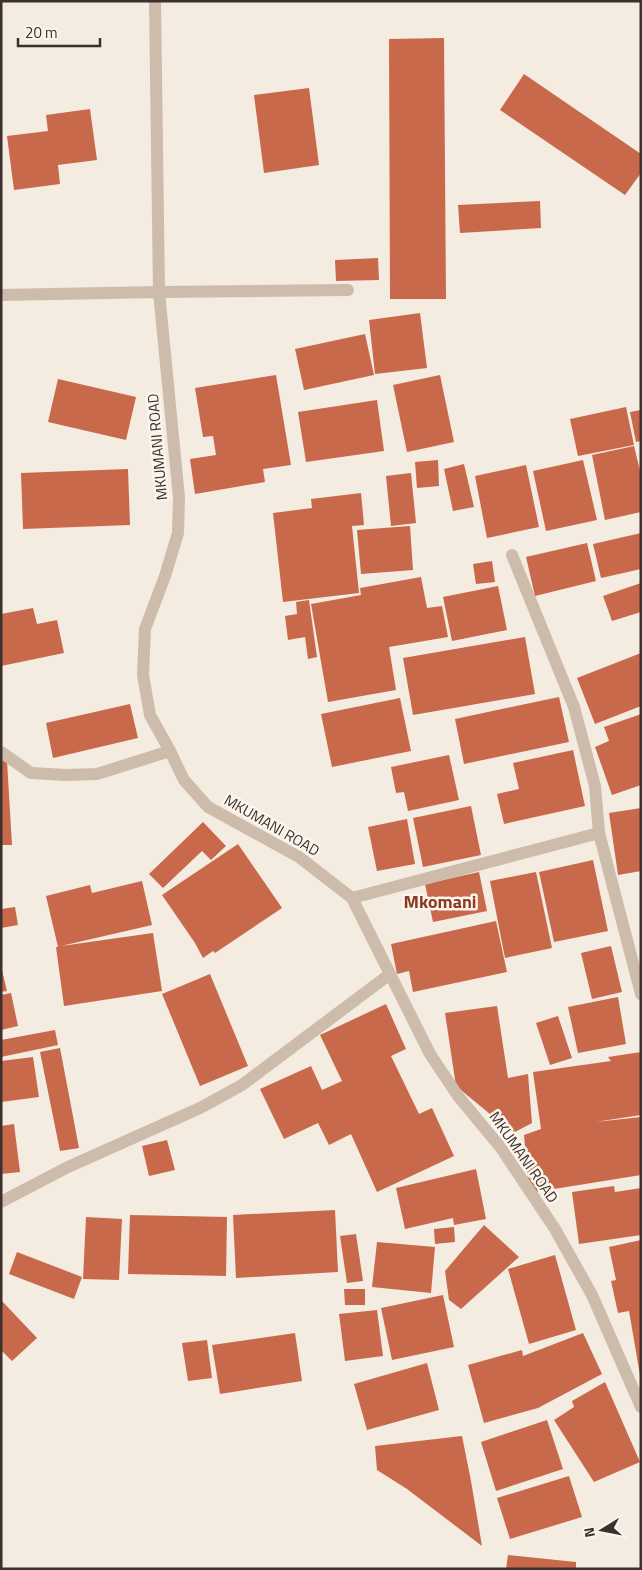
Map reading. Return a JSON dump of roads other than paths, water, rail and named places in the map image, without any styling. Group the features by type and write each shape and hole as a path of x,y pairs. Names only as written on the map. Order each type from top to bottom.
{"street":[{"name":"MKUMANI ROAD","path":"155,1 159,292 180,498 178,532 165,576 144,629 143,675 150,715 184,780 208,807 299,858 352,898 430,1054 458,1096 501,1148 559,1237 592,1295 641,1407"},
{"path":"1,294 348,290"},
{"path":"512,555 574,707 595,786 599,834 641,994"},
{"path":"1,752 31,773 66,775 97,774 170,751"},
{"path":"352,898 599,834"},
{"path":"1,1202 68,1167 200,1108 242,1085 390,974"}],"district":[{"name":"Mkomani","path":"440,901"}]}
